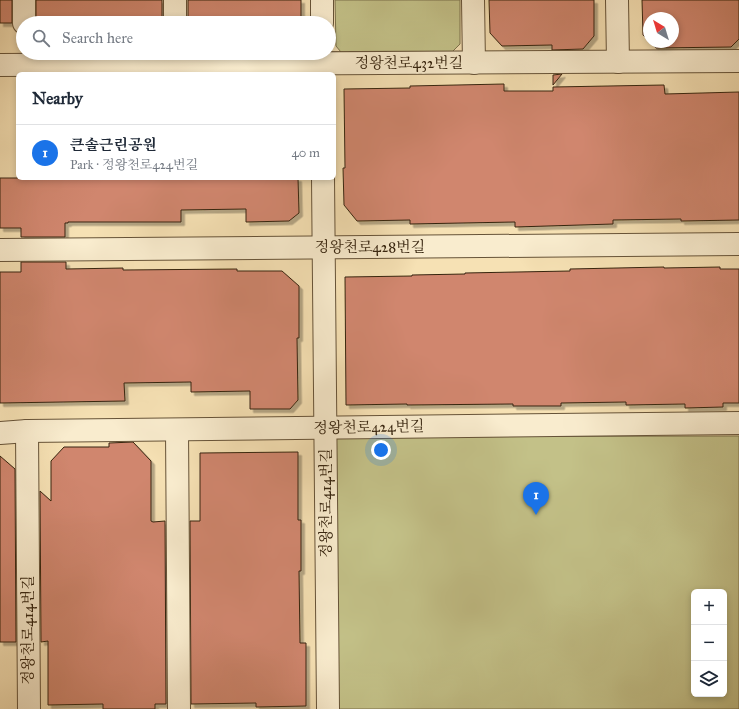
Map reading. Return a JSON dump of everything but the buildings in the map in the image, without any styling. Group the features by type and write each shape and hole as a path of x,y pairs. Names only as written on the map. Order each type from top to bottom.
{"street":[{"path":"24,0 24,16"},
{"path":"175,0 175,16"},
{"path":"322,0 322,16"},
{"name":"정왕천로432번길","path":"473,0 474,62"},
{"path":"617,0 618,62"},
{"name":"정왕천로432번길","path":"0,65 21,60"},
{"name":"정왕천로432번길","path":"212,60 322,63 739,61"},
{"name":"정왕천로414번길","path":"323,180 328,709"},
{"name":"정왕천로428번길","path":"0,250 739,244"},
{"name":"정왕천로424번길","path":"0,433 27,431 739,423"},
{"path":"177,430 179,709"},
{"name":"정왕천로414번길","path":"27,431 28,709"}],"shaded area":[{"path":"335,0 460,0 460,44 450,54 345,57 336,46"},
{"path":"739,436 739,709 337,709 332,437"}],"place":[{"name":"큰솔근린공원","path":"536,515"}]}
